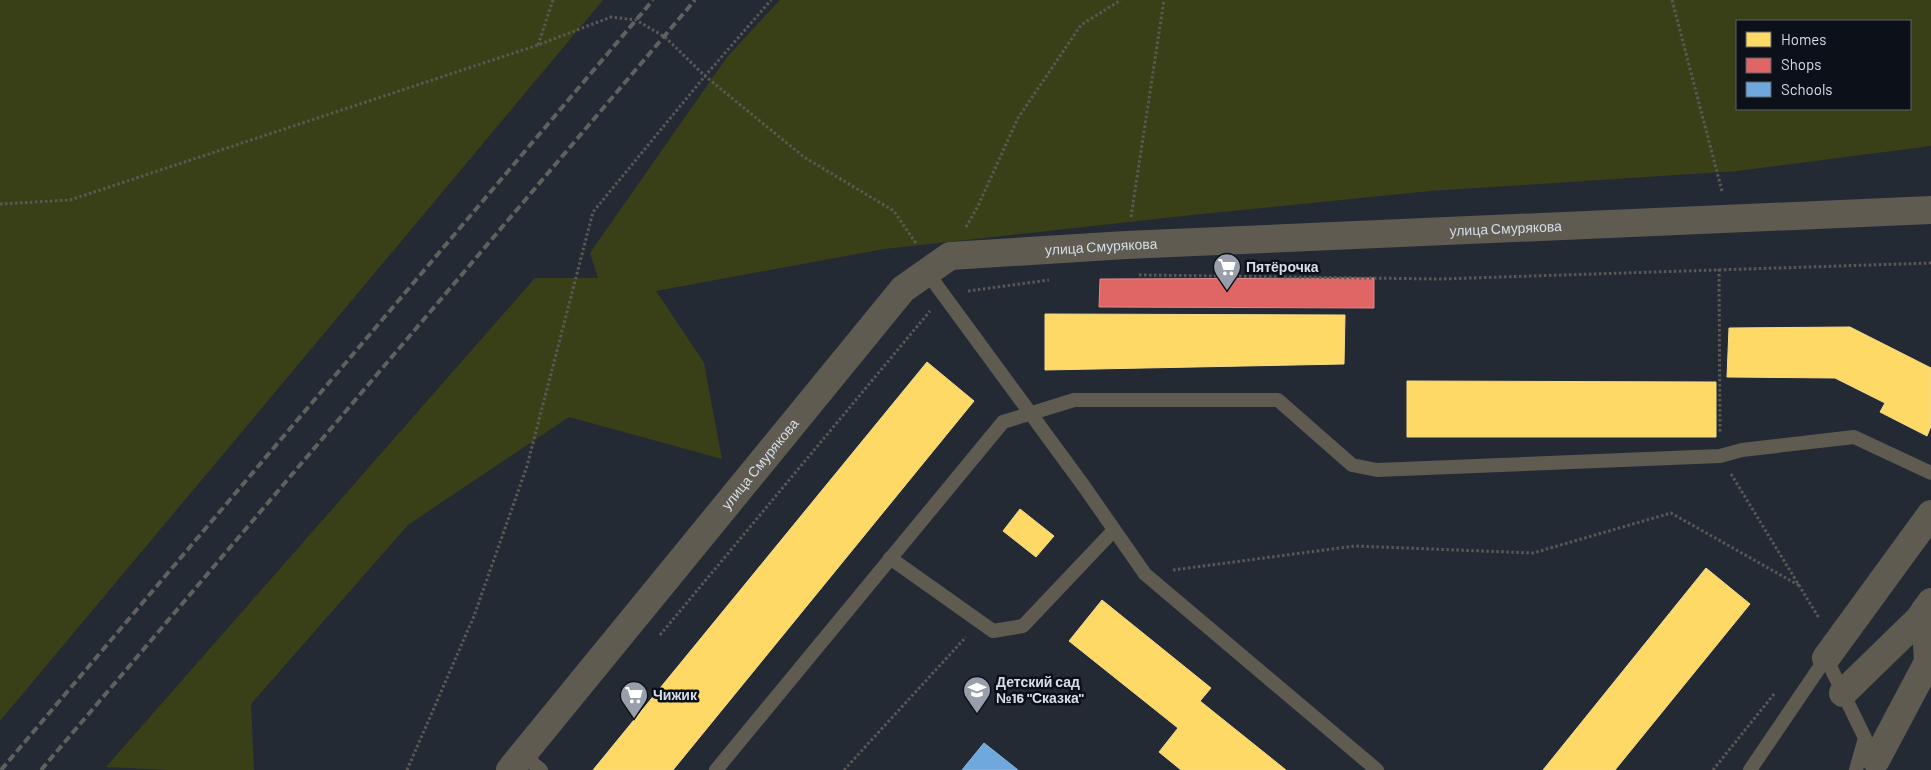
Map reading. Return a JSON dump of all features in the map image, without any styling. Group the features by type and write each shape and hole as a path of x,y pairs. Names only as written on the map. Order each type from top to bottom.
{"street":[{"name":"улица Смурякова","path":"524,765 903,289 937,265 1126,245 1931,210"},
{"path":"1826,658 1931,514"},
{"path":"1843,693 1919,619 1928,606"},
{"path":"1870,759 1928,662 1928,606"}],"lane":[{"path":"937,265 943,295 1030,412 1145,574 1377,770"},
{"path":"716,770 1003,422 1030,412 1074,400 1278,400 1352,465 1377,470 1720,456 1742,450 1854,437 1931,473"},
{"path":"890,558 993,631 1023,626 1114,530"},
{"path":"1750,770 1826,658 1843,693 1870,759"}],"path":[{"path":"538,45 553,0"},
{"path":"407,770 474,616 527,466 593,212 705,76 771,0"},
{"path":"0,204 70,200 538,45 611,17 636,20 665,37 705,76 804,157 894,211 937,265 978,206 1018,118 1081,25 1121,0"},
{"path":"1129,225 1164,0"},
{"path":"1672,0 1730,220"},
{"path":"1131,275 1440,279 1931,262"},
{"path":"656,640 943,295 1055,280"},
{"path":"1145,574 1355,546 1533,553 1671,513 1800,586"},
{"path":"844,770 980,622"}],"green space":[{"path":"0,0 603,0 0,721"},
{"path":"780,0 1931,0 1931,146 1737,171 1430,191 884,249 656,291 704,363 722,459 569,417 408,525 251,704 254,770 169,770 106,767 535,278 598,278 590,253 727,57"}],"building: Homes":[{"path":"1045,314 1345,315 1344,364 1045,370"},
{"path":"1850,327 1931,368 1931,426 1927,436 1880,412 1885,403 1835,378 1727,377 1729,328"},
{"path":"927,362 974,401 673,770 593,770"},
{"path":"1407,381 1716,382 1716,437 1407,437"},
{"path":"1020,509 1054,536 1036,557 1003,531"},
{"path":"1706,568 1750,604 1615,770 1543,770"},
{"path":"1102,600 1211,688 1200,701 1286,770 1181,770 1159,752 1178,728 1069,641"}],"building: Shops":[{"path":"1374,278 1374,308 1099,307 1100,279"}],"building: Schools":[{"path":"984,743 1018,770 962,770"}],"railway":[{"path":"1,770 653,0"},
{"path":"41,770 695,0"}],"place":[{"name":"Пятёрочка","path":"1227,291"},
{"name":"Детский сад №16 \"Сказка\"","path":"977,714"},
{"name":"Чижик","path":"634,719"}]}
